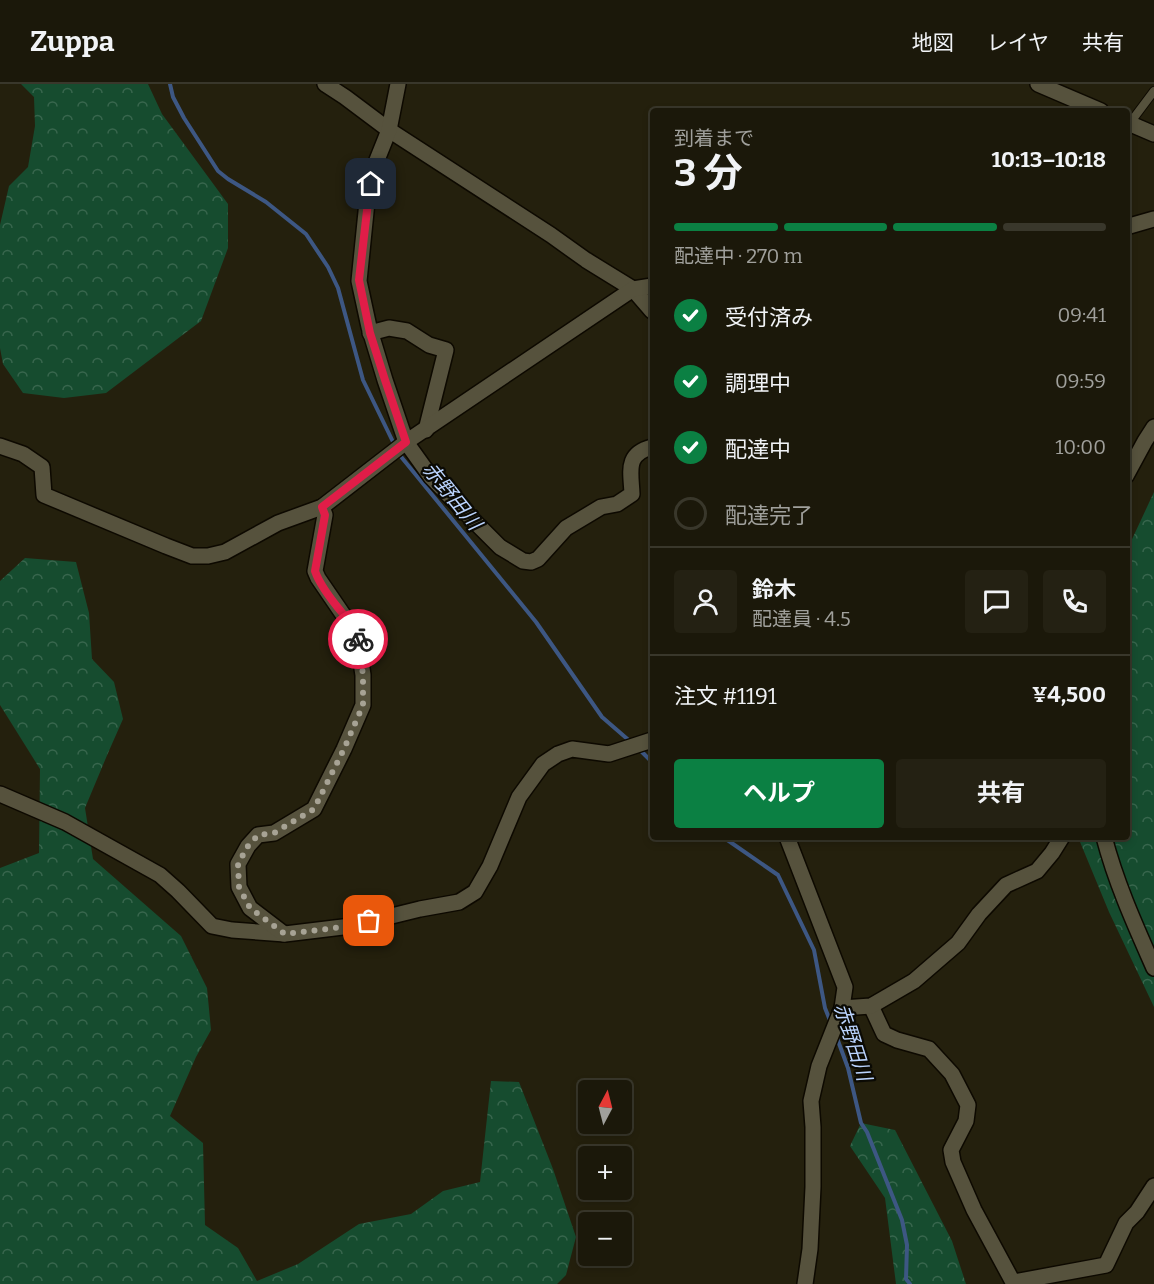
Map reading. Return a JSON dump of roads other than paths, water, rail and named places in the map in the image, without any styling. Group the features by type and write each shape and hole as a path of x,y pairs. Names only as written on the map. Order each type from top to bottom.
{"street":[{"path":"326,84 389,130 633,289 650,309"},
{"path":"398,84 389,130 375,165 368,202 359,280 370,333 385,380 400,447 500,547 524,561 531,562 538,559 566,528 601,507 617,504 632,494 631,465 633,459 637,453 650,447"},
{"path":"1038,84 1094,108"},
{"path":"1130,123 1154,134"},
{"path":"1130,226 1154,219"},
{"path":"0,446 23,454 42,467 44,495 192,556 208,556 225,552 278,523 322,507 400,447 633,289 650,286"},
{"path":"370,333 389,328 407,331 429,345 446,350 426,429"},
{"path":"1130,469 1154,427"},
{"path":"285,934 250,908 239,887 238,864 248,846 258,835 274,833 314,809 363,705 363,675 356,630 344,616 315,571 325,515 322,507"},
{"path":"0,794 64,822 160,874 212,926 285,934 351,926 459,902 475,892 490,866 519,797 543,764 558,754 572,749 609,754 650,741"},
{"path":"788,840 845,987 842,1008 819,1066 811,1101 813,1187 810,1250 805,1284"},
{"path":"842,1008 871,1006 914,981 958,943 979,914 1006,885 1037,871 1060,840"},
{"path":"1105,840 1111,866 1154,968"},
{"path":"871,1006 884,1034 929,1049 958,1084 968,1105 966,1121 951,1150 953,1162 974,1210 1014,1283 1106,1265 1126,1223 1137,1212 1154,1186"}],"lane":[{"path":"1130,120 1154,91"}],"waterway":[{"name":"赤野田川","path":"170,84 173,97 184,118 218,171 266,202 306,234 328,267 338,288 363,380 395,446"},
{"name":"赤野田川","path":"398,453 536,622 602,717 632,743"},
{"name":"赤野田川","path":"638,748 650,760"},
{"name":"赤野田川","path":"727,840 778,875 814,950 825,1008 831,1023"},
{"name":"赤野田川","path":"837,1038 848,1068 861,1123 867,1132 902,1220 907,1245 906,1279 910,1284"}]}
